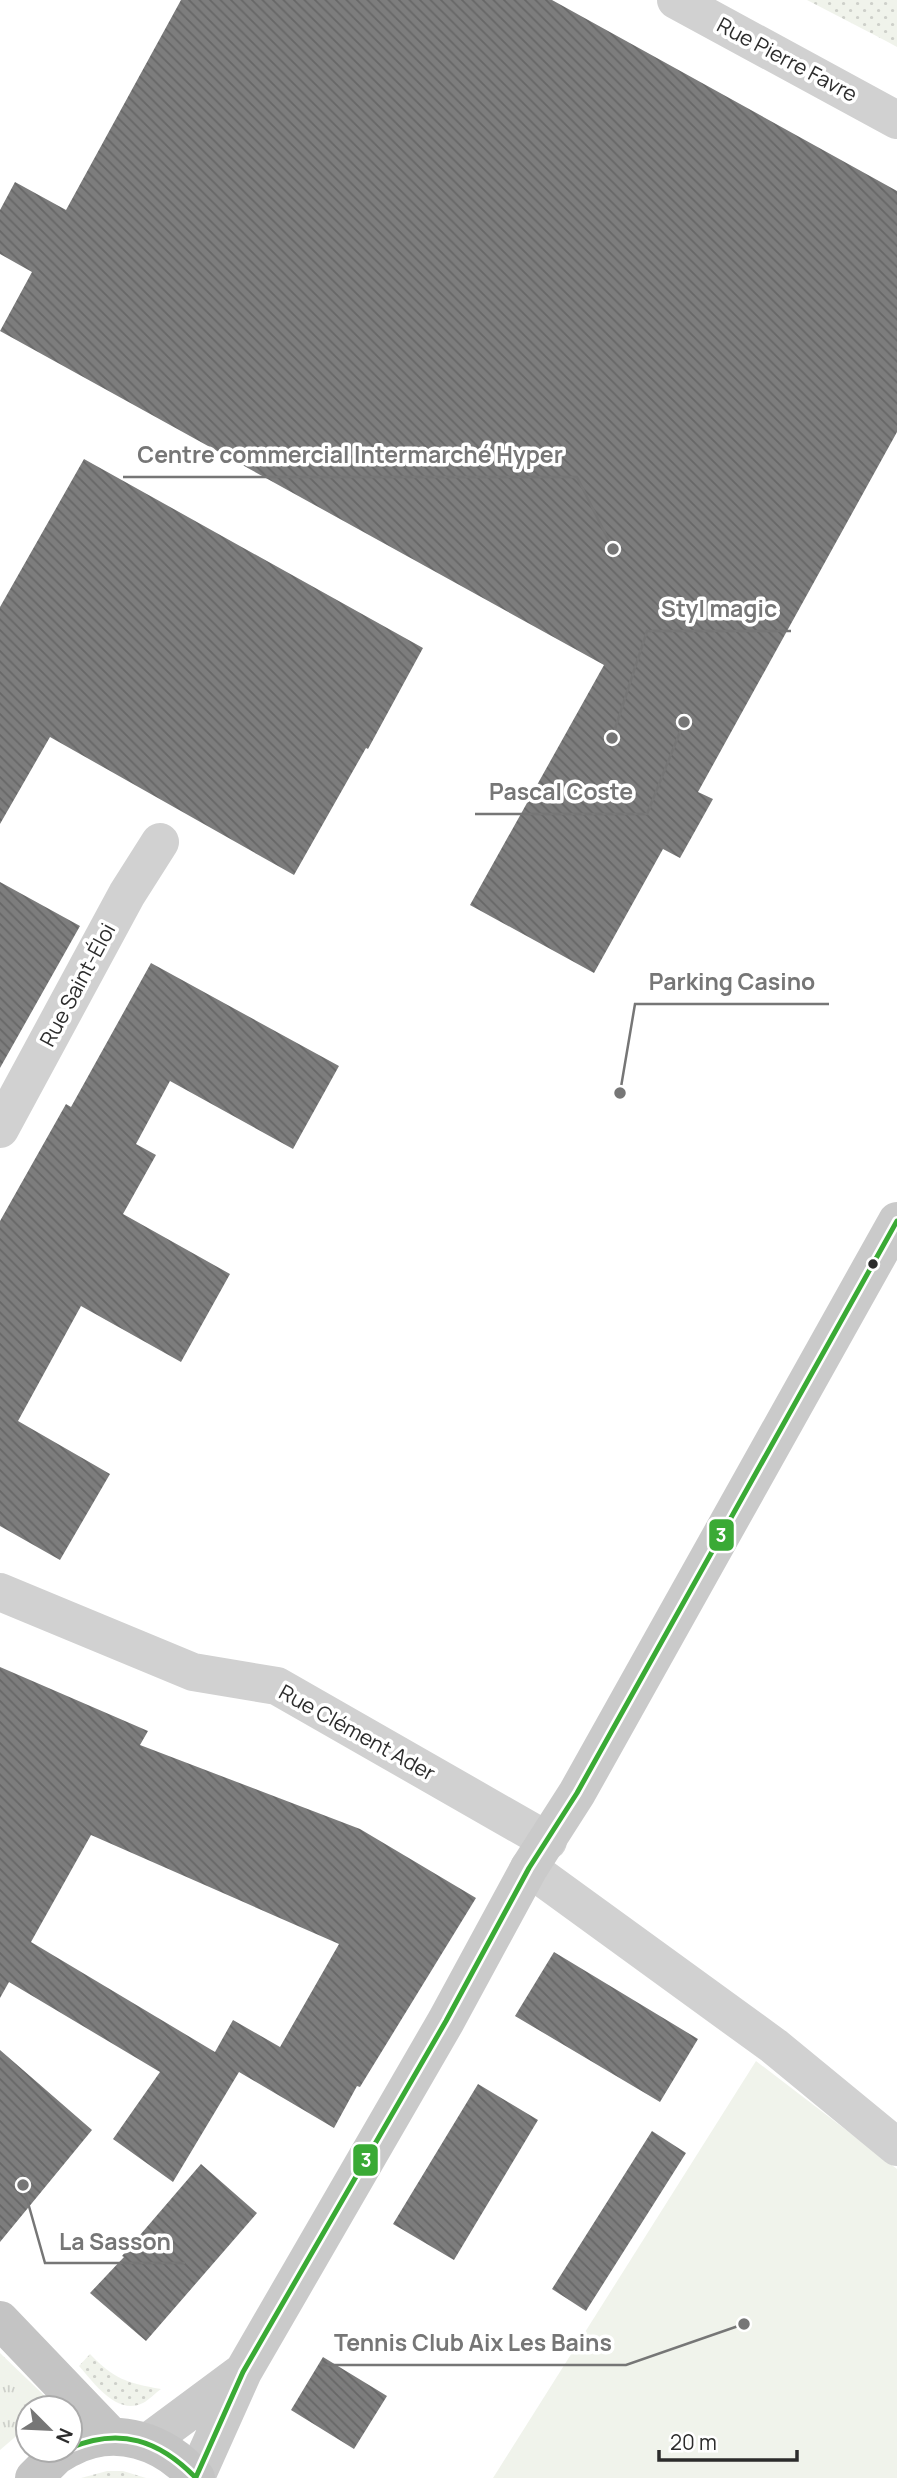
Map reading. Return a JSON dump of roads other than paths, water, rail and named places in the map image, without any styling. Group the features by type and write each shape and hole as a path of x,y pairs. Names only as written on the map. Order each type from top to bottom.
{"main road":[{"path":"84,2442 111,2436 141,2439 167,2451 182,2462 196,2478 243,2372 446,2021 538,1855 577,1793 897,1222"},
{"path":"0,2320 111,2436"},
{"path":"148,2442 243,2372"},
{"path":"34,2478 47,2464"}],"street":[{"name":"Rue Pierre Favre","path":"676,0 897,120"},
{"name":"Rue Saint-Éloi","path":"0,1129 127,894 160,842"},
{"name":"Rue Clément Ader","path":"0,1592 193,1672 277,1686 538,1855 897,2147"}],"place":[{"name":"Centre commercial Intermarché Hyper","path":"613,549"},
{"name":"Pascal Coste","path":"684,722"},
{"name":"Styl magic","path":"612,738"},
{"name":"Parking Casino","path":"620,1093"},
{"name":"La Sasson","path":"23,2185"},
{"name":"Tennis Club Aix Les Bains","path":"744,2324"}]}
